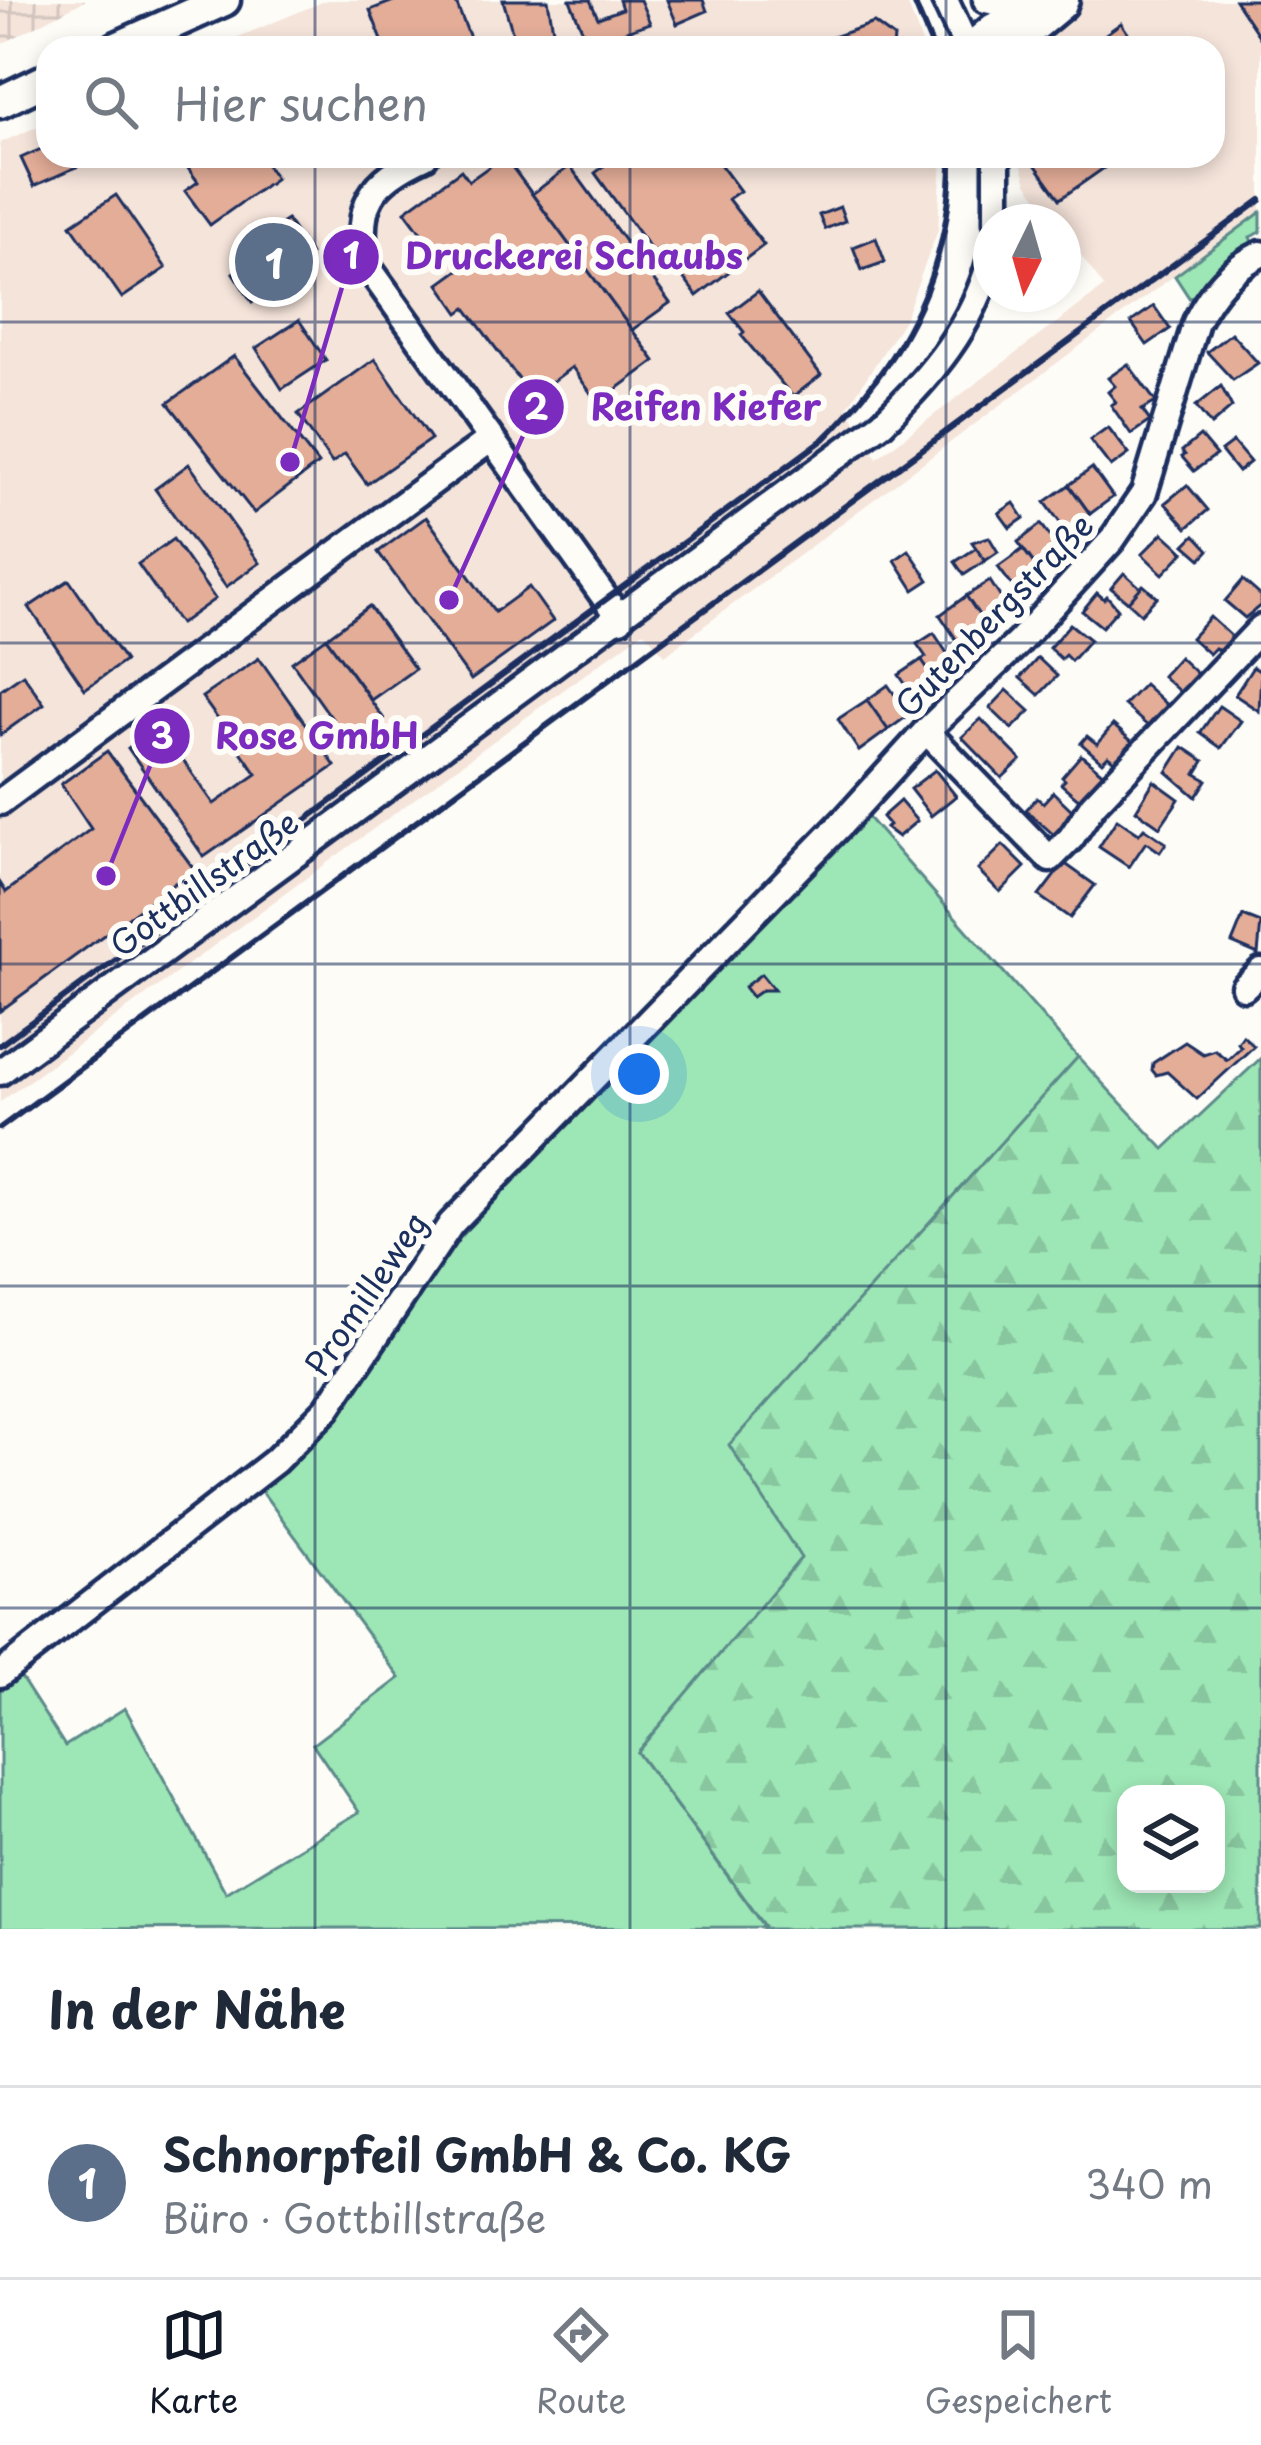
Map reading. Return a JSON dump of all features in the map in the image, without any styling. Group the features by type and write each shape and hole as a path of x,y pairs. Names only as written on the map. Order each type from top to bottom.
{"main road":[{"path":"144,36 224,0"},
{"path":"0,102 36,85"}],"street":[{"path":"945,0 962,36"},
{"path":"986,0 1034,10"},
{"path":"980,36 987,29 1068,0"},
{"path":"1024,36 1068,0"},
{"path":"398,168 365,204 366,264 620,619"},
{"path":"997,168 997,204"},
{"name":"Gutenbergstraße","path":"754,914 926,731 1018,643 1126,522 1144,493 1196,322 1224,279 1261,254"},
{"name":"Gottbillstraße","path":"0,1072 882,423 920,386 973,309"},
{"path":"0,802 491,439"},
{"path":"926,731 1050,859 1093,805 1261,628"},
{"name":"Promilleweg","path":"0,1674 275,1461 327,1409 451,1223 754,914"}],"shaded area":[{"path":"0,0 86,0 0,45"},
{"path":"327,0 906,0 920,36 241,36"},
{"path":"975,0 1261,0 1261,211 665,655 644,631 0,1102 0,143 36,127 36,168 941,168 938,230 904,320 847,408 877,458 1071,312 1081,312 1081,304 1104,287 1081,256 1081,204 1043,204 1023,168 1225,168 1225,36 985,36"}],"green space":[{"path":"1261,212 1261,232 1250,237 1253,245 1232,256 1190,299 1175,276"},
{"path":"865,814 1078,1057 730,1445 802,1558 637,1752 765,1927 0,1929 0,1661 7,1656 65,1746 125,1708 226,1893 359,1812 313,1744 400,1678 257,1485 460,1220"},
{"path":"1078,1057 1164,1149 1261,1058 1261,1929 763,1929 637,1752 801,1558 729,1445"}],"building":[{"path":"396,0 455,0 469,36 380,36 370,10"},
{"path":"503,0 548,0 554,36 514,36"},
{"path":"570,0 590,0 598,18 622,9 619,0 640,0 650,23 612,36 585,36"},
{"path":"667,0 703,0 707,11 677,24"},
{"path":"1235,0 1261,0 1261,39"},
{"path":"874,23 891,36 836,36"},
{"path":"1121,23 1130,36 1103,36"},
{"path":"36,151 36,168 74,168 34,186 21,158"},
{"path":"188,168 269,168 276,178 210,225 185,191 198,182"},
{"path":"487,168 513,168 655,361 598,403 572,367 532,397 466,308 459,313 439,284 464,266 456,255 444,264 405,211 461,170 469,181"},
{"path":"571,168 670,303 632,330 532,194"},
{"path":"602,168 723,168 740,191 728,199 764,245 697,296 661,248 653,253 595,173"},
{"path":"1038,168 1104,168 1060,199"},
{"path":"116,195 166,268 122,298 71,225"},
{"path":"840,207 845,221 825,229 819,215"},
{"path":"287,220 310,254 286,270 291,277 252,302 233,273 266,252 258,239"},
{"path":"876,238 885,262 862,270 853,247"},
{"path":"758,291 821,375 793,397 741,335 744,332 729,313"},
{"path":"1154,306 1170,329 1147,345 1131,322"},
{"path":"299,320 326,360 282,389 256,348"},
{"path":"1231,333 1258,363 1233,380 1207,352"},
{"path":"234,356 318,464 254,513 168,403"},
{"path":"375,359 431,439 367,484 345,454 332,463 298,414"},
{"path":"1128,364 1156,402 1142,410 1150,421 1131,434 1111,405 1116,402 1108,392 1115,386 1108,378"},
{"path":"1221,386 1232,407 1211,425 1196,406"},
{"path":"1108,427 1129,454 1111,467 1090,440"},
{"path":"1200,436 1216,455 1194,471 1182,451"},
{"path":"1233,442 1250,462 1238,472 1221,451"},
{"path":"189,464 260,563 226,587 155,489"},
{"path":"1092,468 1113,497 1090,514 1069,485"},
{"path":"1069,485 1090,514 1066,531 1045,502"},
{"path":"1187,485 1208,510 1187,528 1165,503"},
{"path":"1014,503 1024,518 1010,528 999,513"},
{"path":"426,517 495,612 529,587 553,621 471,680 378,552"},
{"path":"1041,524 1064,555 1041,573 1018,542"},
{"path":"1163,533 1184,552 1163,574 1142,554"},
{"path":"1195,535 1209,550 1201,559 1185,545"},
{"path":"989,537 998,552 985,561 972,542"},
{"path":"173,539 215,599 180,624 138,564"},
{"path":"976,548 985,561 964,575 955,562"},
{"path":"1023,549 1041,573 1016,591 998,567"},
{"path":"909,550 929,580 914,590 895,560"},
{"path":"1124,573 1141,588 1128,602 1111,588"},
{"path":"69,580 125,661 85,689 29,607"},
{"path":"1243,580 1261,596 1261,605 1245,618 1225,601"},
{"path":"990,581 1010,612 987,627 966,596"},
{"path":"1143,585 1157,597 1141,614 1128,602"},
{"path":"1097,593 1104,599 1107,596 1118,609 1102,627 1082,611"},
{"path":"966,596 987,627 960,645 940,615"},
{"path":"369,606 415,669 371,700 326,638"},
{"path":"1210,617 1232,637 1209,654 1191,638"},
{"path":"1070,624 1090,640 1071,661 1049,648"},
{"path":"934,633 956,667 935,680 917,644"},
{"path":"326,638 384,719 350,744 292,662"},
{"path":"1179,657 1198,675 1181,693 1162,676"},
{"path":"259,658 335,766 204,857 128,748 159,726 214,804 257,774 202,697"},
{"path":"1038,658 1057,676 1039,695 1020,678"},
{"path":"921,660 935,680 913,695 899,675"},
{"path":"1253,667 1261,672 1259,711 1235,695"},
{"path":"23,674 44,704 0,735 0,690"},
{"path":"1144,684 1169,707 1150,728 1124,705"},
{"path":"888,685 909,715 888,730 867,700"},
{"path":"1007,690 1030,711 1012,729 990,708"},
{"path":"867,700 888,730 859,751 838,719"},
{"path":"1219,706 1241,721 1221,748 1200,733"},
{"path":"981,719 1021,760 1002,778 962,737"},
{"path":"1113,725 1135,744 1118,764 1108,756 1102,762 1081,743 1087,736 1097,744"},
{"path":"1183,747 1204,761 1196,774 1207,780 1196,797 1167,772"},
{"path":"107,751 194,869 0,1011 0,883 6,892 91,829 61,784"},
{"path":"1081,755 1106,776 1083,803 1061,784"},
{"path":"935,770 956,796 931,816 910,789"},
{"path":"1154,781 1179,799 1160,827 1136,810"},
{"path":"1053,792 1075,813 1054,835 1026,810 1037,798 1043,803"},
{"path":"900,801 917,821 898,837 886,828 889,825 882,817"},
{"path":"1117,819 1139,834 1144,828 1166,843 1160,852 1146,842 1129,867 1099,847"},
{"path":"1003,845 1025,867 1000,892 978,870"},
{"path":"1064,863 1095,885 1070,918 1039,896"},
{"path":"1243,916 1261,923 1258,954 1232,943"},
{"path":"761,974 774,990 762,990 752,997 744,987"},
{"path":"1243,1036 1254,1046 1197,1099 1167,1072 1156,1075 1152,1070 1153,1063 1185,1042 1203,1054 1215,1050 1227,1060 1241,1047 1238,1043"}],"railway":[{"path":"913,0 928,36"},
{"path":"0,1045 824,439 877,378 917,311 943,237 950,168"},
{"path":"0,1128 1261,200"}],"place":[{"name":"Schnorpfeil GmbH & Co. KG","path":"274,262"},
{"name":"Druckerei Schaubs","path":"290,462"},
{"name":"Reifen Kiefer","path":"449,600"},
{"name":"Rose GmbH","path":"106,876"}]}
